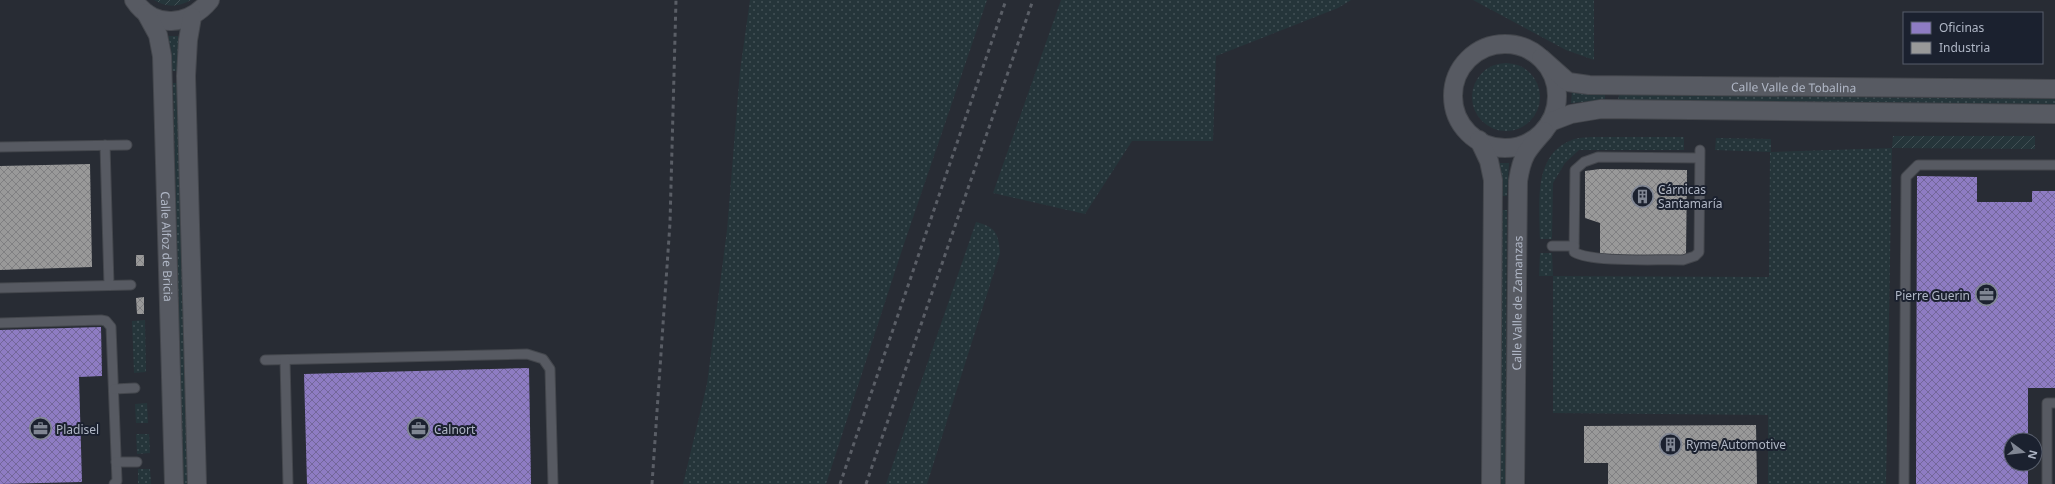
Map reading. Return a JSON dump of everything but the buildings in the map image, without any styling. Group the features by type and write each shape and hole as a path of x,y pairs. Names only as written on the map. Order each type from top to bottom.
{"street":[{"path":"134,0 146,13 156,19 169,21 181,21 192,17 203,9 210,0"},
{"name":"Calle Alfoz de Bricia","path":"146,13 158,35 162,56 174,484"},
{"name":"Calle Alfoz de Bricia","path":"192,17 186,53 186,76 197,484"},
{"path":"1500,44 1519,45 1542,58 1549,67 1556,84 1557,94 1555,112 1547,126 1526,143 1514,147 1499,147 1479,140 1465,128 1455,109 1455,85 1463,66 1481,50 1500,44"},
{"name":"Calle Valle de Tobalina","path":"1542,58 1568,82 1589,85 2055,89"},
{"name":"Calle Valle de Tobalina","path":"1547,126 1571,114 1601,109 2055,114"},
{"name":"Calle Valle de Zamanzas","path":"1515,484 1518,181 1521,162 1526,151 1547,126"},
{"name":"Calle Valle de Zamanzas","path":"1479,140 1489,161 1492,180 1491,484"}],"lane":[{"path":"0,147 127,145"},
{"path":"105,146 109,285"},
{"path":"1700,154 1699,252 1694,256 1683,260 1596,258 1580,255 1574,252 1574,246 1575,170 1584,162 1598,157 1700,154"},
{"path":"1904,484 1906,177 1918,165 2055,165"},
{"path":"1552,246 1574,246"},
{"path":"0,288 131,285"},
{"path":"0,323 106,321 111,327 117,481 114,484"},
{"path":"265,360 527,354 543,359 550,369 553,484"},
{"path":"285,360 288,484"},
{"path":"114,389 135,388"},
{"path":"2047,484 2047,403 2055,403"},
{"path":"116,462 137,462"}],"shaded area":[{"path":"154,0 191,0 172,6 159,3"},
{"path":"750,0 987,0 902,250 826,484 683,484 707,384 727,230 740,71"},
{"path":"1061,0 1351,0 1338,8 1216,56 1213,141 1132,141 1085,214 993,193"},
{"path":"1473,0 1594,0 1594,60 1566,50"},
{"path":"168,36 178,36 178,71 172,71 171,49"},
{"path":"1499,63 1513,63 1525,69 1534,78 1540,90 1538,110 1530,121 1519,129 1513,131 1499,131 1493,129 1482,121 1474,110 1472,104 1472,90 1474,84 1482,73 1493,65"},
{"path":"173,83 178,83 188,484 183,484"},
{"path":"1572,92 1605,95 1605,100 1571,103"},
{"path":"1619,95 2055,99 2055,104 1618,100"},
{"path":"1893,136 2035,136 2035,149 1892,148"},
{"path":"1591,137 1684,137 1684,150 1579,150 1565,163 1553,183 1552,239 1540,239 1539,211 1541,182 1544,169 1550,157 1559,147 1572,140"},
{"path":"1716,138 1771,139 1771,152 1892,148 1886,484 1768,484 1768,415 1553,413 1553,276 1769,277 1770,152 1715,150"},
{"path":"1499,163 1509,163 1507,196 1501,196 1501,176"},
{"path":"1501,210 1507,210 1505,484 1499,484"},
{"path":"976,222 988,226 995,232 1000,253 927,484 886,484"},
{"path":"1540,253 1552,253 1553,276 1539,276"},
{"path":"145,320 146,372 134,373 132,321"},
{"path":"147,403 148,423 136,423 135,404"},
{"path":"136,434 149,434 150,453 137,454"},
{"path":"138,469 150,469 151,484 138,484"}],"railway":[{"path":"652,484 670,223 676,0"},
{"path":"840,484 1006,0"},
{"path":"866,484 1033,0"}],"place":[{"name":"Cárnicas Santamaría","path":"1643,196"},
{"name":"Pierre Guerin","path":"1986,295"},
{"name":"Pladisel","path":"40,429"},
{"name":"Calnort","path":"418,429"},
{"name":"Ryme Automotive","path":"1670,444"}]}
